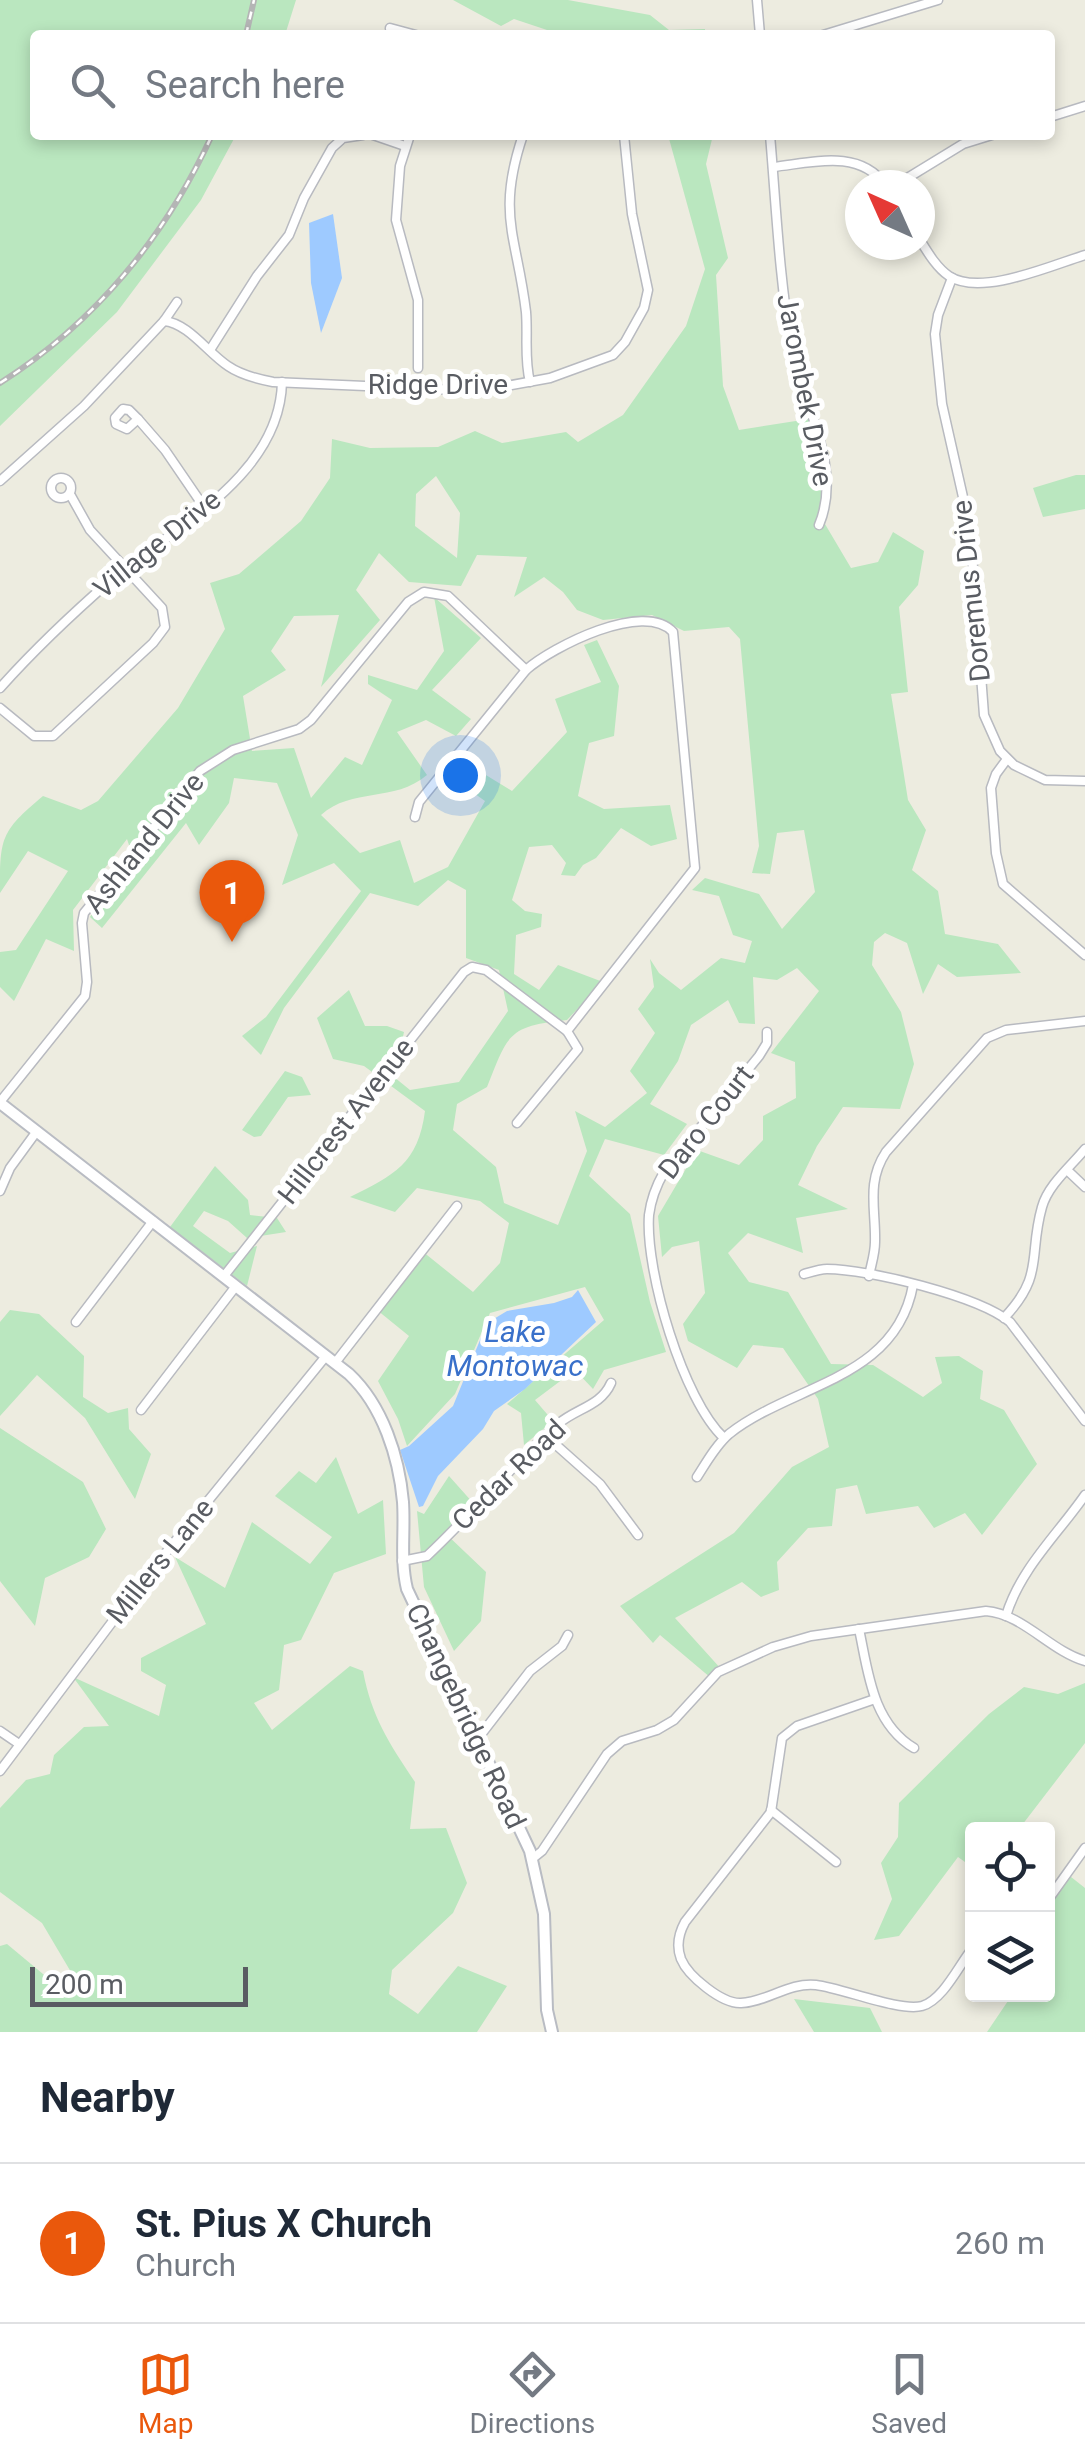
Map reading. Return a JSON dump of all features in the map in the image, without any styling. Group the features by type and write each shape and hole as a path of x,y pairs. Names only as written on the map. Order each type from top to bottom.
{"main road":[{"name":"Changebridge Road","path":"0,1102 330,1360 369,1396 382,1422 402,1500 402,1561 414,1608 532,1859 544,1914 547,2010 552,2032"}],"street":[{"path":"757,0 760,30"},
{"path":"840,30 938,0"},
{"path":"390,28 397,30"},
{"path":"1055,115 1085,106"},
{"path":"210,350 257,276 289,235 304,198 332,148 342,140"},
{"path":"388,140 406,146"},
{"name":"Ridge Drive","path":"408,140 396,220 418,300 418,368"},
{"path":"522,140 508,185 508,215 526,312 525,352 530,382"},
{"name":"Ridge Drive","path":"164,321 176,323 240,372 256,379 457,390 530,382 576,370 613,355 644,308 648,283 632,214 625,140"},
{"name":"Jarombek Drive","path":"770,140 790,342 813,412 822,456 825,510 819,525"},
{"path":"921,170 976,140"},
{"path":"772,167 848,161 872,170"},
{"path":"933,260 952,278 974,283 1003,280 1085,255"},
{"name":"Doremus Drive","path":"952,278 936,324 942,404 970,528 984,715 1007,759"},
{"path":"0,481 84,406 177,302"},
{"name":"Village Drive","path":"0,688 77,610 204,508 242,472 264,445 278,419 282,382"},
{"path":"138,420 165,450 204,508"},
{"path":"0,708 34,736 53,736 164,632 166,617 162,608 84,522 70,496"},
{"name":"Ashland Drive","path":"0,1102 84,996 84,914 176,800 212,762 233,750 303,726 408,602 424,592 448,596 526,670"},
{"path":"415,817 418,802 526,670 560,645 620,625 657,622 673,632 694,868 567,1031 578,1050 517,1123"},
{"path":"0,670 9,678"},
{"path":"1085,781 1044,780 1007,759 991,788 1001,880 1021,902 1085,955"},
{"name":"Hillcrest Avenue","path":"224,1276 464,972 470,968 486,970 567,1031"},
{"path":"868,1276 875,1246 872,1189 886,1152 988,1038 1006,1030 1085,1021"},
{"name":"Daro Court","path":"724,1438 698,1406 668,1326 653,1266 649,1218 653,1194 664,1172 759,1056 768,1043 767,1032"},
{"path":"0,1191 10,1168 38,1131"},
{"path":"1004,1318 1030,1284 1042,1208 1050,1190 1085,1148"},
{"path":"1067,1170 1085,1187"},
{"name":"Millers Lane","path":"0,1771 146,1577 457,1206"},
{"path":"76,1322 153,1220"},
{"path":"804,1274 826,1269 868,1276 962,1297 1004,1318 1085,1421"},
{"path":"141,1410 236,1286"},
{"path":"697,1477 724,1438 742,1425 856,1367 901,1324 913,1286"},
{"name":"Cedar Road","path":"402,1561 418,1560 430,1552 546,1436 573,1413 606,1395 611,1382"},
{"path":"546,1436 600,1484 638,1534"},
{"path":"1006,1616 1027,1572 1085,1494"},
{"path":"532,1859 552,1838 607,1754 622,1741 674,1720 718,1672 792,1640 976,1611 1006,1616 1056,1649 1085,1661"},
{"path":"859,1628 875,1699 900,1740 914,1748"},
{"path":"476,1741 530,1671 562,1646 568,1635"},
{"path":"875,1699 797,1726 785,1734 778,1747 772,1810 680,1931 678,1950 684,1964 731,2002 746,2002 795,1986 815,1984 920,2006 939,1992 965,1958"},
{"path":"0,1730 19,1744"},
{"path":"772,1810 836,1862"},
{"path":"1055,1890 1085,1848"}],"green space":[{"path":"0,0 296,0 287,30 30,30 30,140 233,140 201,200 117,312 0,426"},
{"path":"453,0 568,0 650,15 669,30 547,30 514,19 501,26"},
{"path":"669,140 712,140 706,164 728,258 716,275 723,386 739,430 815,418 825,500 822,519 851,568 878,562 893,532 924,551 918,585 899,607 908,692 891,694 908,800 926,830 912,870 938,891 945,934 998,944 1021,973 957,977 938,964 923,994 907,943 885,933 874,942 872,965 901,1012 914,1064 900,1109 843,1107 817,1146 798,1185 848,1209 796,1218 803,1253 748,1233 728,1253 749,1282 788,1292 831,1364 873,1365 923,1397 942,1383 935,1357 959,1356 983,1371 980,1399 1004,1410 1037,1464 982,1535 965,1513 934,1528 918,1506 866,1514 857,1485 836,1489 832,1526 808,1528 777,1562 779,1590 761,1597 742,1582 675,1618 722,1670 711,1678 660,1635 653,1643 620,1606 734,1533 792,1467 829,1447 818,1399 783,1348 753,1345 737,1368 688,1341 683,1324 705,1293 699,1241 672,1247 662,1257 658,1216 697,1150 739,1165 763,1140 763,1116 796,1098 795,1062 771,1053 819,991 797,968 777,980 753,977 755,1024 739,1023 728,1000 691,1025 678,1061 650,1104 687,1124 664,1155 605,1139 589,1176 630,1214 666,1352 604,1370 593,1389 575,1370 535,1400 553,1421 524,1445 521,1413 507,1404 604,1320 585,1287 490,1313 455,1394 407,1446 378,1381 409,1336 377,1310 422,1251 473,1292 500,1263 509,1223 480,1201 417,1188 395,1212 350,1197 391,1174 410,1156 425,1111 364,1066 333,1059 317,1018 349,990 365,1026 387,1026 404,1032 394,1077 410,1090 459,1082 508,1011 499,970 466,958 466,890 448,880 418,906 370,893 284,1008 261,1055 242,1036 266,1017 361,891 334,863 282,885 298,835 277,783 234,778 229,803 199,845 186,823 102,928 90,917 134,860 127,839 73,910 74,951 46,939 14,1001 0,987 0,952 16,950 68,871 28,851 0,893 2,848 10,828 43,796 81,810 98,801 178,708 225,629 210,583 239,574 301,521 330,478 332,439 370,448 438,447 475,431 502,443 566,432 578,442 623,415 686,326 705,269","holes":["436,476 460,513 457,558 415,526 416,494","379,553 409,582 461,586 477,555 527,557 514,597 544,577 577,610 603,620 652,615 684,631 729,627 740,639 759,846 752,873 770,874 777,833 804,830 815,892 782,929 759,894 705,878 692,890 719,896 733,935 752,941 745,963 721,958 681,990 659,973 650,959 654,987 638,1009 655,1033 630,1071 647,1093 605,1127 575,1111 587,1151 558,1225 504,1203 496,1167 453,1130 457,1104 487,1087 512,1036 532,1026 567,1020 603,982 558,965 539,990 514,974 516,935 541,927 542,914 525,911 512,900 529,847 552,845 566,863 561,875 575,876 621,828 651,846 677,839 670,805 604,809 578,796 589,743 614,736 619,686 597,640 584,645 601,682 555,699 567,732 512,791 463,761 451,777 485,801 448,867 414,883 400,840 360,853 321,815 346,801 401,789 427,775 397,732 426,720 456,736 471,719 432,690 481,638 434,597 444,651 417,690 368,675 368,684 392,700 362,765 345,757 311,798 294,748 252,751 243,696 286,670 271,651 294,616 339,615 321,687 380,620 356,590"]},
{"path":"1085,475 1085,509 1043,517 1033,488"},
{"path":"285,1071 302,1077 311,1095 288,1097 261,1136 254,1137 242,1130"},
{"path":"215,1166 248,1200 250,1215 277,1218 286,1232 247,1238 228,1221 204,1211 193,1226 230,1253 257,1246 247,1286 170,1227"},
{"path":"10,1310 39,1314 84,1356 83,1397 108,1413 128,1408 129,1429 151,1454 135,1499 85,1418 37,1375 0,1416 0,1322"},
{"path":"0,1428 83,1482 106,1529 89,1557 45,1578 35,1626 0,1581"},
{"path":"336,1457 358,1514 383,1500 386,1554 334,1573 301,1640 284,1645 279,1690 254,1703 272,1730 350,1666 363,1671 383,1730 415,1782 410,1829 446,1828 467,1883 453,1913 392,1970 389,1994 418,2014 458,1966 507,1986 477,2032 0,2032 0,1946 7,1944 55,1984 81,1989 42,1923 0,1892 0,1808 26,1780 50,1774 54,1755 84,1727 109,1726 73,1677 159,1716 166,1685 141,1671 141,1658 206,1624 175,1557 225,1588 252,1522 310,1564 332,1537 275,1496 299,1471 316,1483"},
{"path":"449,1476 474,1504 445,1533 486,1572 481,1621 454,1651 424,1587 417,1511 424,1514"},
{"path":"1085,1683 1085,1743 1024,1822 965,1822 965,1862 958,1857 899,1936 874,1940 892,1899 881,1863 898,1837 899,1803 989,1714 1024,1687 1058,1694"},
{"path":"1066,1873 1085,1888 1085,2032 987,2032 1007,2002 1055,2002 1055,1891"},
{"path":"794,1999 870,2008 882,2032 814,2032"}],"water":[{"path":"333,214 342,278 321,333 311,283 309,223"},
{"name":"Lake Montowac","path":"578,1290 596,1322 525,1389 494,1411 483,1429 438,1476 419,1507 400,1450 453,1406 487,1323 507,1311 572,1297"}],"railway":[{"path":"247,30 254,0"},
{"path":"0,383 67,333 124,274 173,208 210,140"}],"place":[{"name":"St. Pius X Church","path":"232,942"}]}
